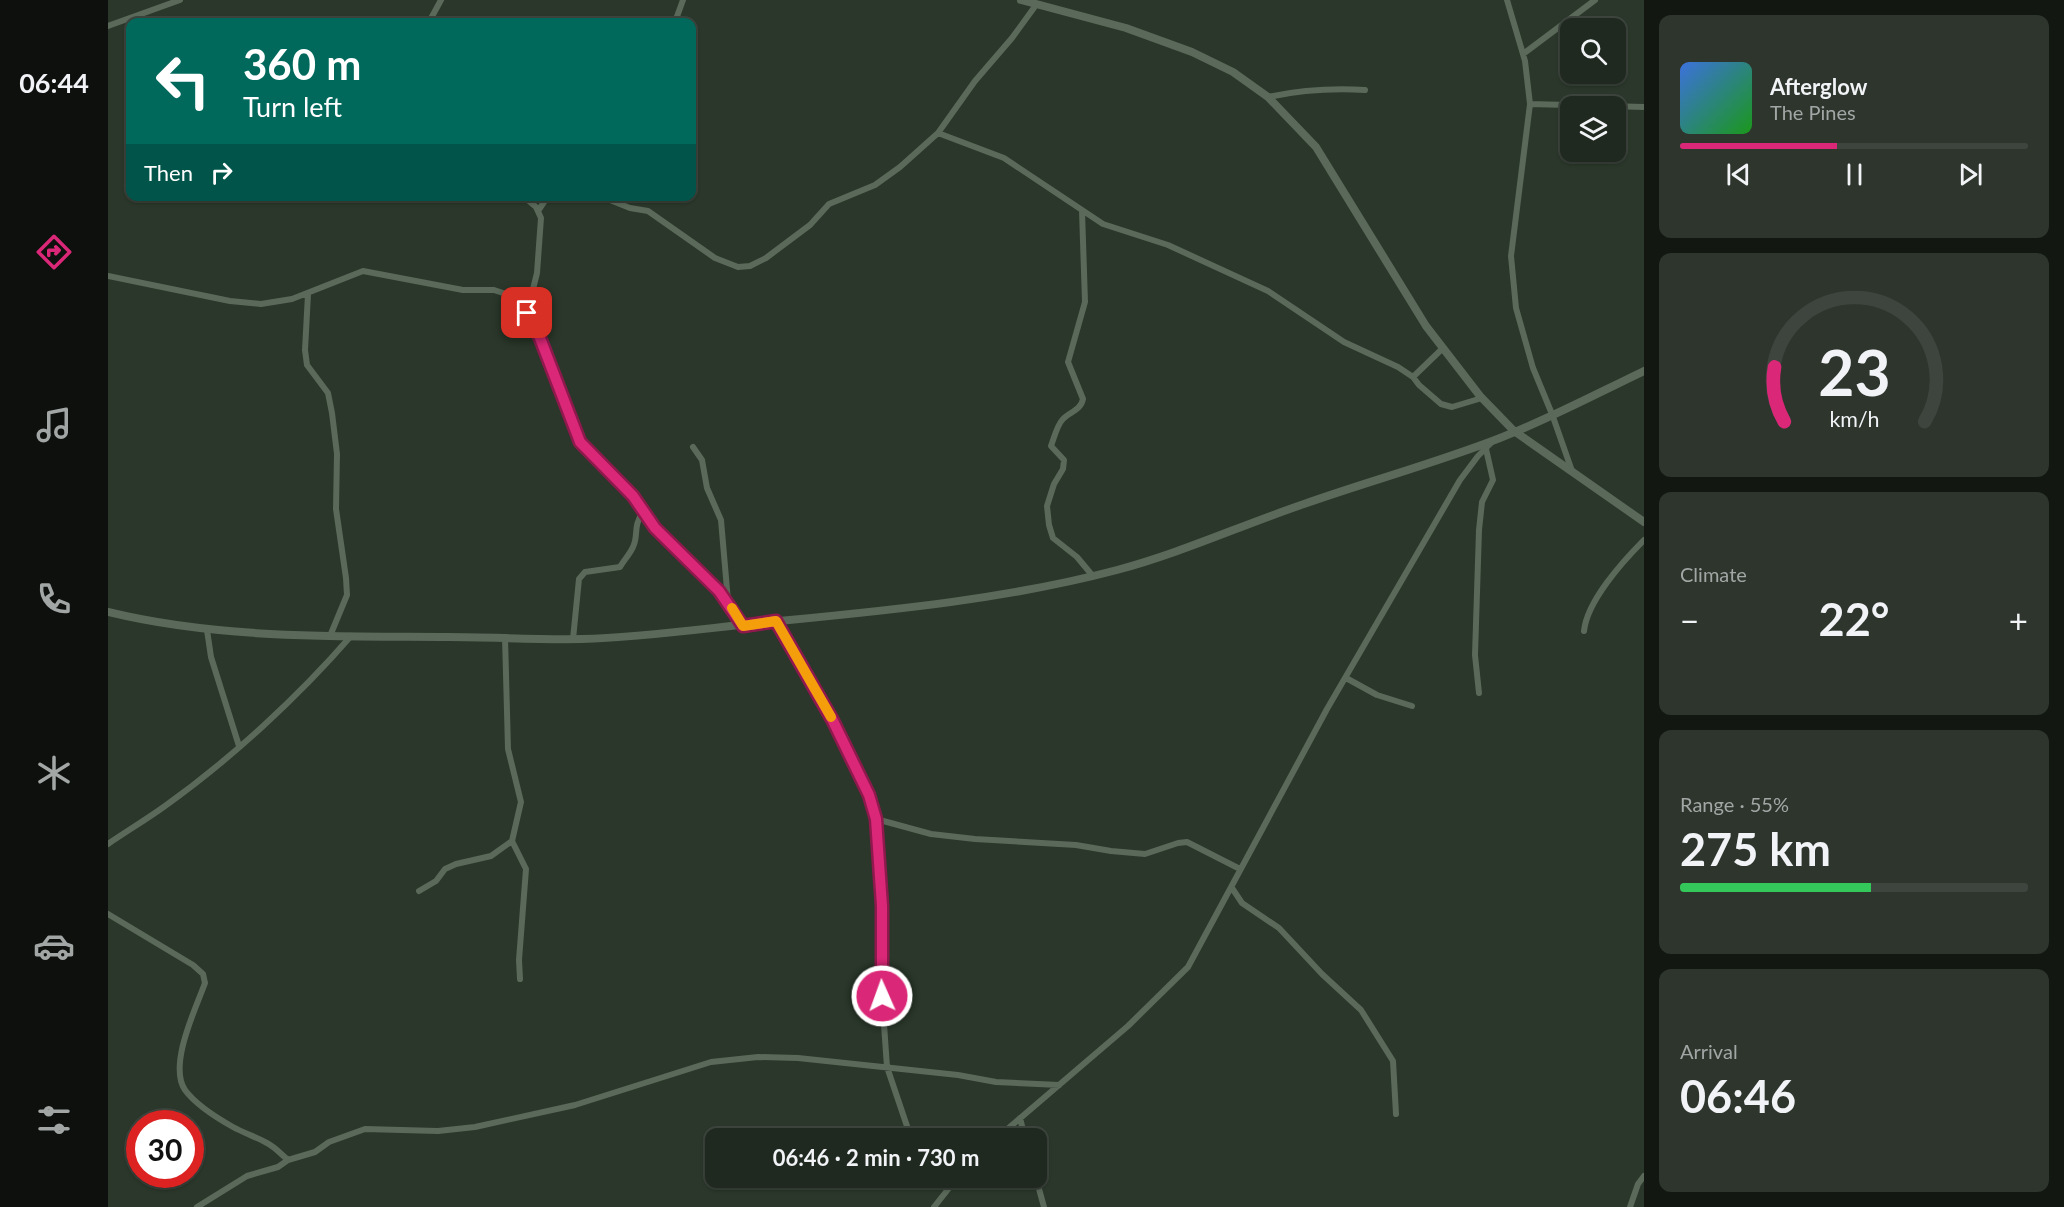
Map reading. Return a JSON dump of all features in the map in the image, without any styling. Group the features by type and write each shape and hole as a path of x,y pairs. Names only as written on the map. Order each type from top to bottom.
{"street":[{"path":"130,18 180,0"},
{"path":"431,18 441,0"},
{"path":"676,18 683,0"},
{"path":"1021,0 1126,28 1192,52 1233,72 1268,97 1316,147 1414,306 1482,398 1514,432 1644,522"},
{"path":"1507,0 1523,54 1530,104 1511,256 1516,308 1533,368 1572,471"},
{"path":"1523,54 1595,0"},
{"path":"612,201 630,208 648,211 716,258 738,267 750,266 766,258 810,225 829,204 875,185 900,167 938,132 975,81 1012,38 1036,5"},
{"path":"108,26 126,20"},
{"path":"1268,97 1333,88 1365,90"},
{"path":"1530,104 1644,107"},
{"path":"938,132 1004,159 1104,224 1168,245 1268,291 1344,342 1398,367 1413,377 1425,392 1441,404 1452,407 1482,398"},
{"path":"527,313 538,263 541,218 538,211 528,201"},
{"path":"538,211 545,201"},
{"path":"1082,211 1085,302 1068,362 1082,403 1060,421 1051,446 1064,460 1063,469 1054,484 1047,506 1053,538 1077,557 1092,576"},
{"path":"108,276 218,299 261,304 308,294 363,271 463,290 494,290 512,296 522,303 540,338 580,442 601,461 644,510 655,528 728,601 743,626"},
{"path":"308,294 305,350 307,365 328,393 332,414 337,454 336,509 347,586 347,595 330,636"},
{"path":"1413,377 1443,348"},
{"path":"108,612 207,630 330,636 573,639 743,626 958,601 1118,570 1183,549 1305,503 1495,440 1644,371"},
{"path":"1008,1128 1128,1026 1188,967 1346,678 1460,480 1478,456 1495,440"},
{"path":"693,447 702,460 707,488 721,520 728,580 728,601"},
{"path":"1479,693 1475,656 1479,530 1482,502 1493,480 1486,449"},
{"path":"573,639 579,579 585,572 620,567 625,556 633,547 636,521 644,510"},
{"path":"1584,631 1588,616 1596,601 1615,573 1644,540"},
{"path":"776,621 833,721 869,795 876,819 881,887 882,974 887,1067 908,1128"},
{"path":"207,630 211,657 239,746"},
{"path":"108,844 166,806 239,746 318,674 351,636"},
{"path":"505,637 508,749 521,802 512,841 526,869 519,960 520,979"},
{"path":"1346,678 1377,695 1412,706"},
{"path":"876,819 931,834 975,839 1076,844 1145,854 1186,842 1240,869"},
{"path":"419,891 436,881 446,869 456,864 491,856 512,841"},
{"path":"1232,888 1242,903 1279,928 1322,974 1361,1010 1393,1061 1396,1114"},
{"path":"108,914 193,965 205,978 180,1060 181,1081 185,1090 202,1106 233,1127 269,1143 288,1160"},
{"path":"197,1207 247,1176 278,1167 288,1160 315,1152 330,1142 365,1129 438,1131 475,1127 586,1102 711,1062 775,1057 958,1075 996,1082 1059,1085"},
{"path":"1020,1118 1022,1128"},
{"path":"1630,1207 1638,1184 1644,1176"},
{"path":"1039,1188 1044,1207"},
{"path":"934,1207 947,1190"}],"slow traffic":[{"path":"732,608 743,626 776,621 831,717"}],"route":[{"path":"527,313 540,338 580,442 633,496 655,528 728,601 743,626 776,621 833,721 869,795 876,819 882,906 882,996"}]}
